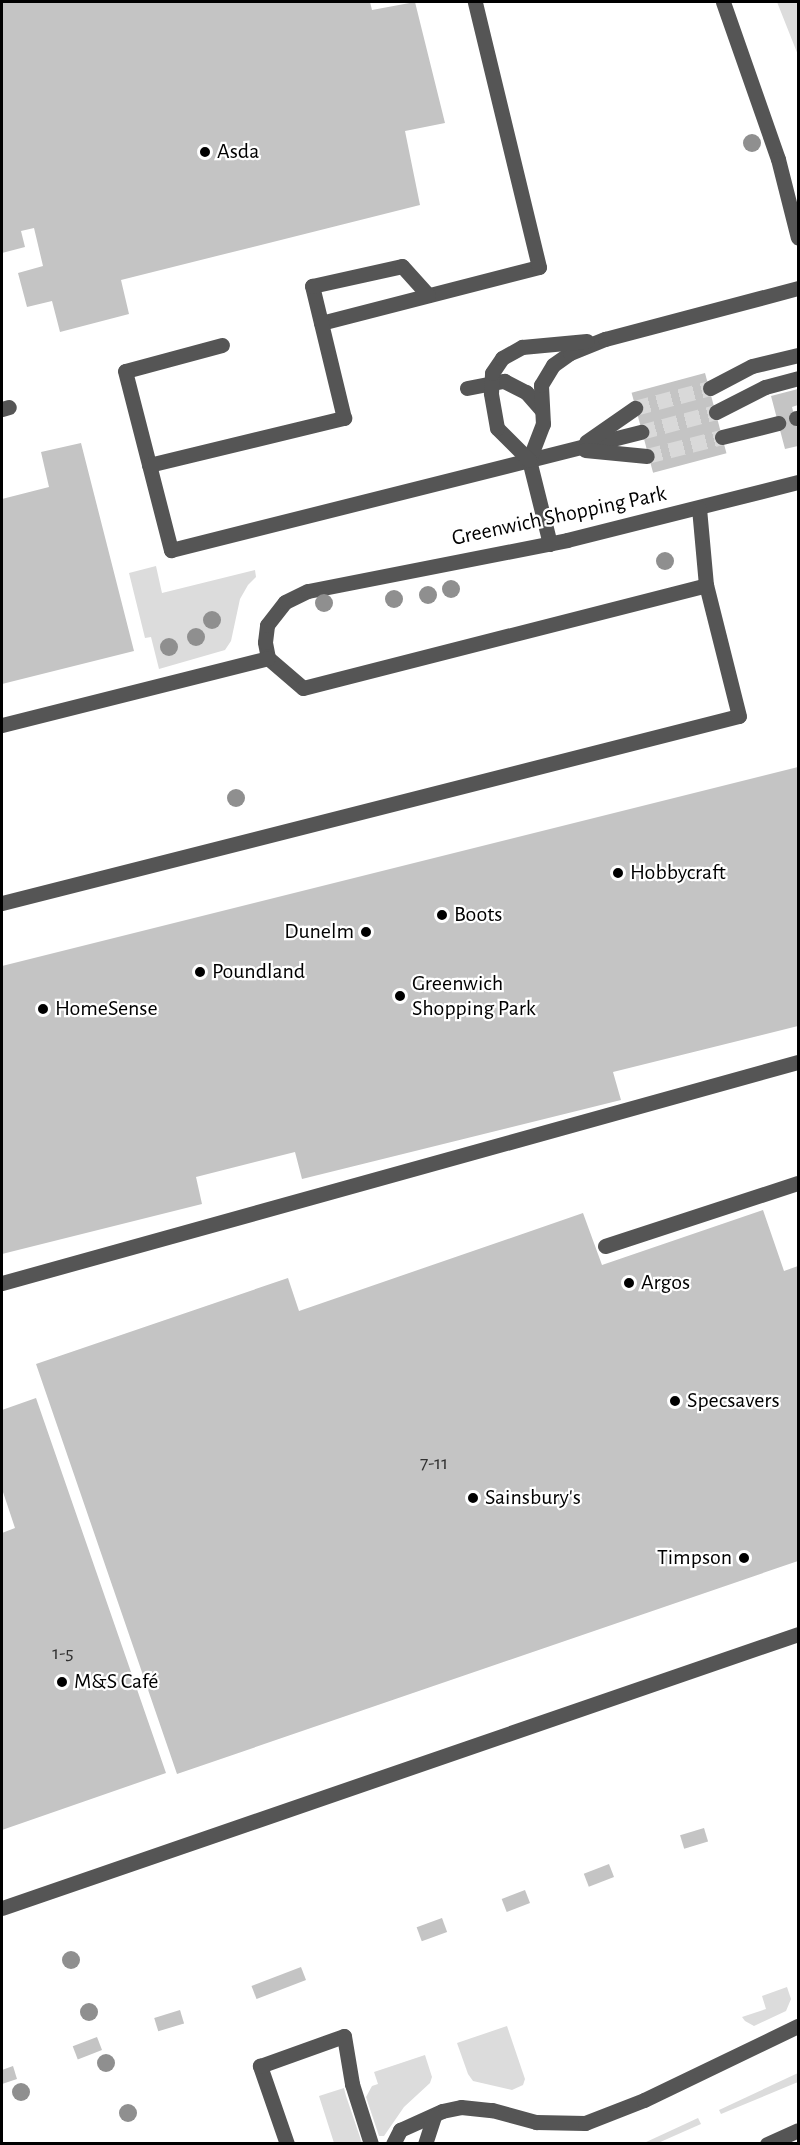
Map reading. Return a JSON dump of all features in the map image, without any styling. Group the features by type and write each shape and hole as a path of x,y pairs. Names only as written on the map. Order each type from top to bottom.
{"street":[{"path":"321,323 539,267 475,2"},
{"path":"723,2 778,159 798,238"},
{"path":"149,465 344,418 312,286 402,266 428,295"},
{"path":"529,460 543,424 540,409 541,385 553,365 570,353 605,339 798,288"},
{"path":"550,544 529,460 497,428 492,374 502,358 522,347 605,339"},
{"path":"222,345 125,371 171,550 641,432"},
{"path":"710,388 752,366 798,355"},
{"path":"716,412 765,387 798,378"},
{"path":"467,388 504,381 526,392 540,409"},
{"path":"576,449 635,408"},
{"path":"722,437 778,423"},
{"path":"576,449 647,456"},
{"name":"Greenwich Shopping Park","path":"268,658 265,642 267,625 285,602 308,591 550,544 798,482"},
{"path":"2,903 739,716 706,585 699,508"},
{"path":"2,725 268,658 303,688 706,585"},
{"path":"2,1283 798,1062"},
{"path":"605,1246 798,1183"},
{"path":"2,1908 798,1634"},
{"path":"393,2144 400,2130 442,2111 461,2107 492,2110 536,2122 585,2123 644,2100 798,2026"},
{"path":"287,2144 260,2066 344,2036 352,2084 371,2144"},
{"path":"425,2144 434,2116"},
{"path":"767,2144 798,2130"}],"shaded area":[{"path":"777,2 798,2 798,55"},
{"path":"156,566 162,593 255,570 256,577 240,599 231,641 225,650 159,669 151,637 145,638 129,573"},
{"path":"787,1987 791,1999 786,2011 754,2026 742,2017 766,2009 762,1996"},
{"path":"507,2026 525,2079 523,2085 512,2090 473,2081 468,2074 457,2043"},
{"path":"425,2055 432,2077 430,2083 404,2107 384,2136 379,2136 366,2097 372,2086 378,2084 374,2072"},
{"path":"798,2073 798,2082 721,2114 719,2110"},
{"path":"344,2088 362,2143 334,2143 319,2096"},
{"path":"698,2118 701,2124 658,2143 644,2143"}],"building":[{"name":"Asda","path":"2,2 370,2 372,10 415,2 445,123 405,131 420,205 121,280 129,314 60,332 52,301 27,307 18,273 43,266 34,228 21,231 25,247 2,253"},
{"path":"705,373 726,453 653,473 632,393"},
{"path":"798,389 798,405 792,407 798,431 798,446 785,449 771,396"},
{"path":"81,443 134,651 2,684 2,499 49,487 41,452"},
{"name":"Greenwich Shopping Park","path":"798,767 798,1026 613,1072 621,1100 302,1179 295,1152 196,1177 202,1204 2,1254 2,966"},
{"path":"763,1210 784,1271 798,1266 798,1561 177,1774 36,1364 288,1278 299,1311 583,1213 602,1265"},
{"path":"36,1398 166,1773 2,1830 2,1533 15,1528 2,1489 2,1410"},
{"path":"704,1828 708,1841 684,1849 680,1835"},
{"path":"609,1864 614,1877 589,1887 584,1874"},
{"path":"525,1890 530,1903 507,1912 502,1899"},
{"path":"442,1918 447,1932 422,1941 417,1927"},
{"path":"301,1967 306,1980 257,1999 252,1986"},
{"path":"180,2010 184,2023 158,2031 154,2018"},
{"path":"97,2037 102,2050 78,2059 73,2046"},
{"path":"13,2066 17,2079 2,2084 2,2070"}],"tunnel":[{"path":"635,408 710,388"},
{"path":"641,432 716,412"},
{"path":"647,456 722,437"}],"place":[{"name":"Asda","path":"205,152"},
{"name":"Hobbycraft","path":"618,873"},
{"name":"Boots","path":"442,915"},
{"name":"Dunelm","path":"366,932"},
{"name":"Poundland","path":"200,972"},
{"name":"Greenwich Shopping Park","path":"400,996"},
{"name":"HomeSense","path":"43,1009"},
{"name":"Argos","path":"629,1283"},
{"name":"Specsavers","path":"675,1401"},
{"name":"Sainsbury's","path":"473,1498"},
{"name":"Timpson","path":"744,1558"},
{"name":"M&S Café","path":"62,1682"}]}
